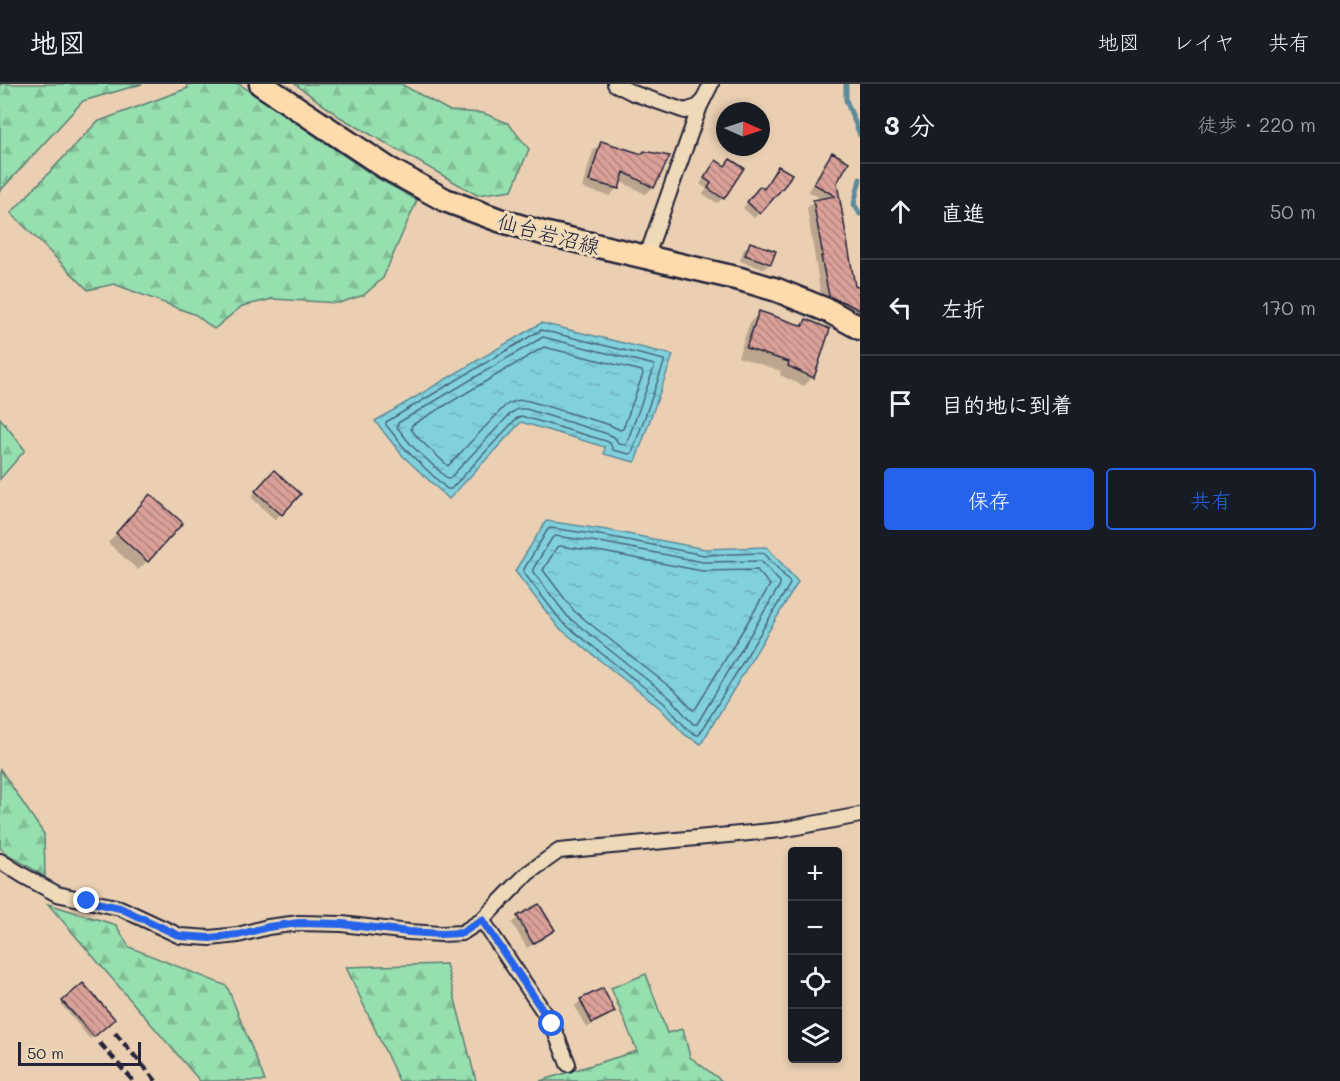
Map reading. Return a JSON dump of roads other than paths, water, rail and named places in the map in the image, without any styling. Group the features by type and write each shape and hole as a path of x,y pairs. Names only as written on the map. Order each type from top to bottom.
{"main road":[{"name":"仙台岩沼線","path":"261,84 387,168 445,200 543,233 740,279 777,290 829,310 860,328"}],"street":[{"path":"615,84 633,93 685,111 700,106"},
{"path":"646,258 700,106 711,84"},
{"path":"0,861 57,894 120,908 180,936 210,938 229,936 299,923 342,924 409,932 452,934 462,933 482,920 528,873 559,851 781,830 860,815"},
{"path":"482,920 552,1024 568,1064"}],"water":[{"path":"541,323 673,355 635,462 604,454 605,447 521,422 449,499 402,455 375,421"},
{"path":"546,521 705,549 767,547 798,582 701,744 685,735 660,708 558,627 515,571"}],"waterway":[{"path":"846,84 846,100 860,135"},
{"path":"860,179 854,204 860,214"}],"railway":[{"path":"115,1033 156,1081"},
{"path":"100,1043 133,1081"}]}
